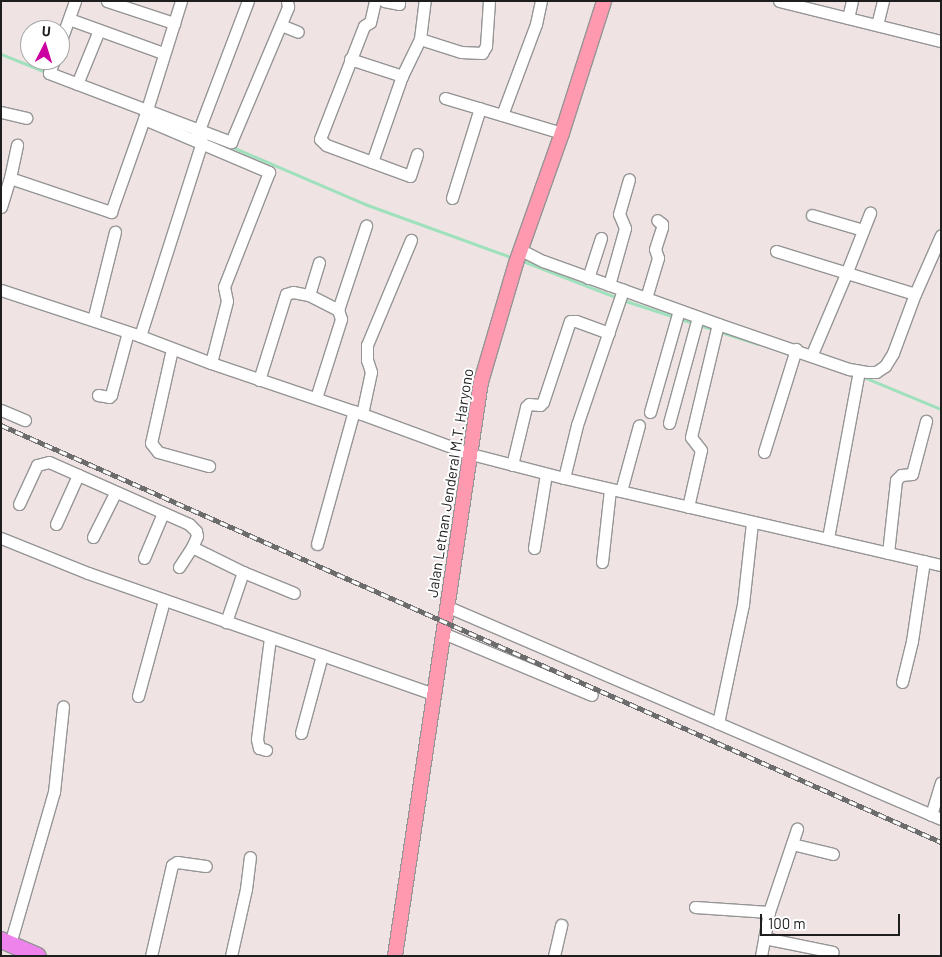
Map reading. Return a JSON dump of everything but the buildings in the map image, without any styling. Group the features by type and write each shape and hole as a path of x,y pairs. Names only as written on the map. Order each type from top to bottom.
{"highway":[{"path":"6,942 38,956"}],"main road":[{"name":"Jalan Letnan Jenderal M.T. Haryono","path":"395,956 481,382 519,256 562,133 604,1"}],"street":[{"path":"75,1 69,19 164,54"},
{"path":"107,1 174,23"},
{"path":"10,178 111,212 146,113 181,1"},
{"path":"140,336 198,136 248,1"},
{"path":"198,136 231,142 288,7 287,1"},
{"path":"375,1 370,22 364,26 320,139 326,144 410,176 418,154"},
{"path":"384,1 399,4 399,1"},
{"path":"372,162 402,76 420,39 425,1"},
{"path":"420,39 461,52 482,53 486,46 489,1"},
{"path":"502,115 536,24 541,1"},
{"path":"779,1 941,41"},
{"path":"848,18 852,1"},
{"path":"877,26 883,1"},
{"path":"280,25 298,32"},
{"path":"77,84 99,30"},
{"path":"350,59 402,76"},
{"path":"50,70 49,73 198,136 269,172 224,288 223,292 228,299 211,363"},
{"path":"445,98 562,133"},
{"path":"452,198 480,108"},
{"path":"1,112 26,118"},
{"path":"1,208 17,145"},
{"path":"609,286 625,228 619,214 629,179"},
{"path":"812,354 870,213"},
{"path":"812,215 863,230"},
{"path":"646,298 658,258 655,249 662,224 657,220"},
{"path":"316,398 340,319 338,310 366,226"},
{"path":"93,320 115,232"},
{"path":"519,256 609,286 621,296 646,298 677,317 695,324 796,349 858,374 876,372 884,366 893,354 914,294 935,264 941,235"},
{"path":"588,278 601,238"},
{"path":"317,544 371,372 367,360 367,345 411,240"},
{"path":"776,251 914,294"},
{"path":"309,295 319,264"},
{"path":"1,290 140,336 259,380 358,412 471,454 546,474 941,565"},
{"path":"259,380 286,294 293,292 309,295 338,310"},
{"path":"564,478 576,425 621,296"},
{"path":"650,412 677,317"},
{"path":"512,465 526,407 529,404 540,405 543,402 570,321 576,321 608,333"},
{"path":"669,423 695,324"},
{"path":"688,507 701,450 691,437 717,330"},
{"path":"98,395 109,397 111,395 128,332"},
{"path":"172,349 151,443 158,452 208,466"},
{"path":"764,452 796,349"},
{"path":"828,538 858,374"},
{"path":"1,410 26,420"},
{"path":"888,554 896,480 901,475 912,474 926,421"},
{"path":"602,562 615,490 639,425"},
{"path":"19,504 40,463 49,462 193,527 197,536 179,567"},
{"path":"534,548 546,474"},
{"path":"56,524 78,475"},
{"path":"94,537 115,492"},
{"path":"144,558 163,513"},
{"path":"718,723 743,604 752,522"},
{"path":"1,538 164,600 433,694"},
{"path":"192,547 243,572 294,593"},
{"path":"902,682 912,640 924,561"},
{"path":"226,622 243,572"},
{"path":"138,696 164,600"},
{"path":"446,606 936,817 941,782"},
{"path":"443,633 592,695"},
{"path":"266,750 259,748 257,739 270,638"},
{"path":"301,733 322,655"},
{"path":"6,942 54,792 63,706"},
{"path":"761,956 770,912 797,829"},
{"path":"792,844 833,854"},
{"path":"231,956 246,889 250,857"},
{"path":"151,956 172,865 177,862 206,866"},
{"path":"695,907 770,912"},
{"path":"554,956 561,926"},
{"path":"764,938 799,951 833,952"}],"waterway":[{"path":"1,54 46,72"},
{"path":"230,146 365,204 513,258"},
{"path":"523,261 618,298"},
{"path":"623,300 672,316"},
{"path":"680,319 694,323"},
{"path":"699,325 713,329"},
{"path":"721,332 758,344"},
{"path":"861,376 941,409"}],"railway":[{"path":"1,425 941,842"}]}
